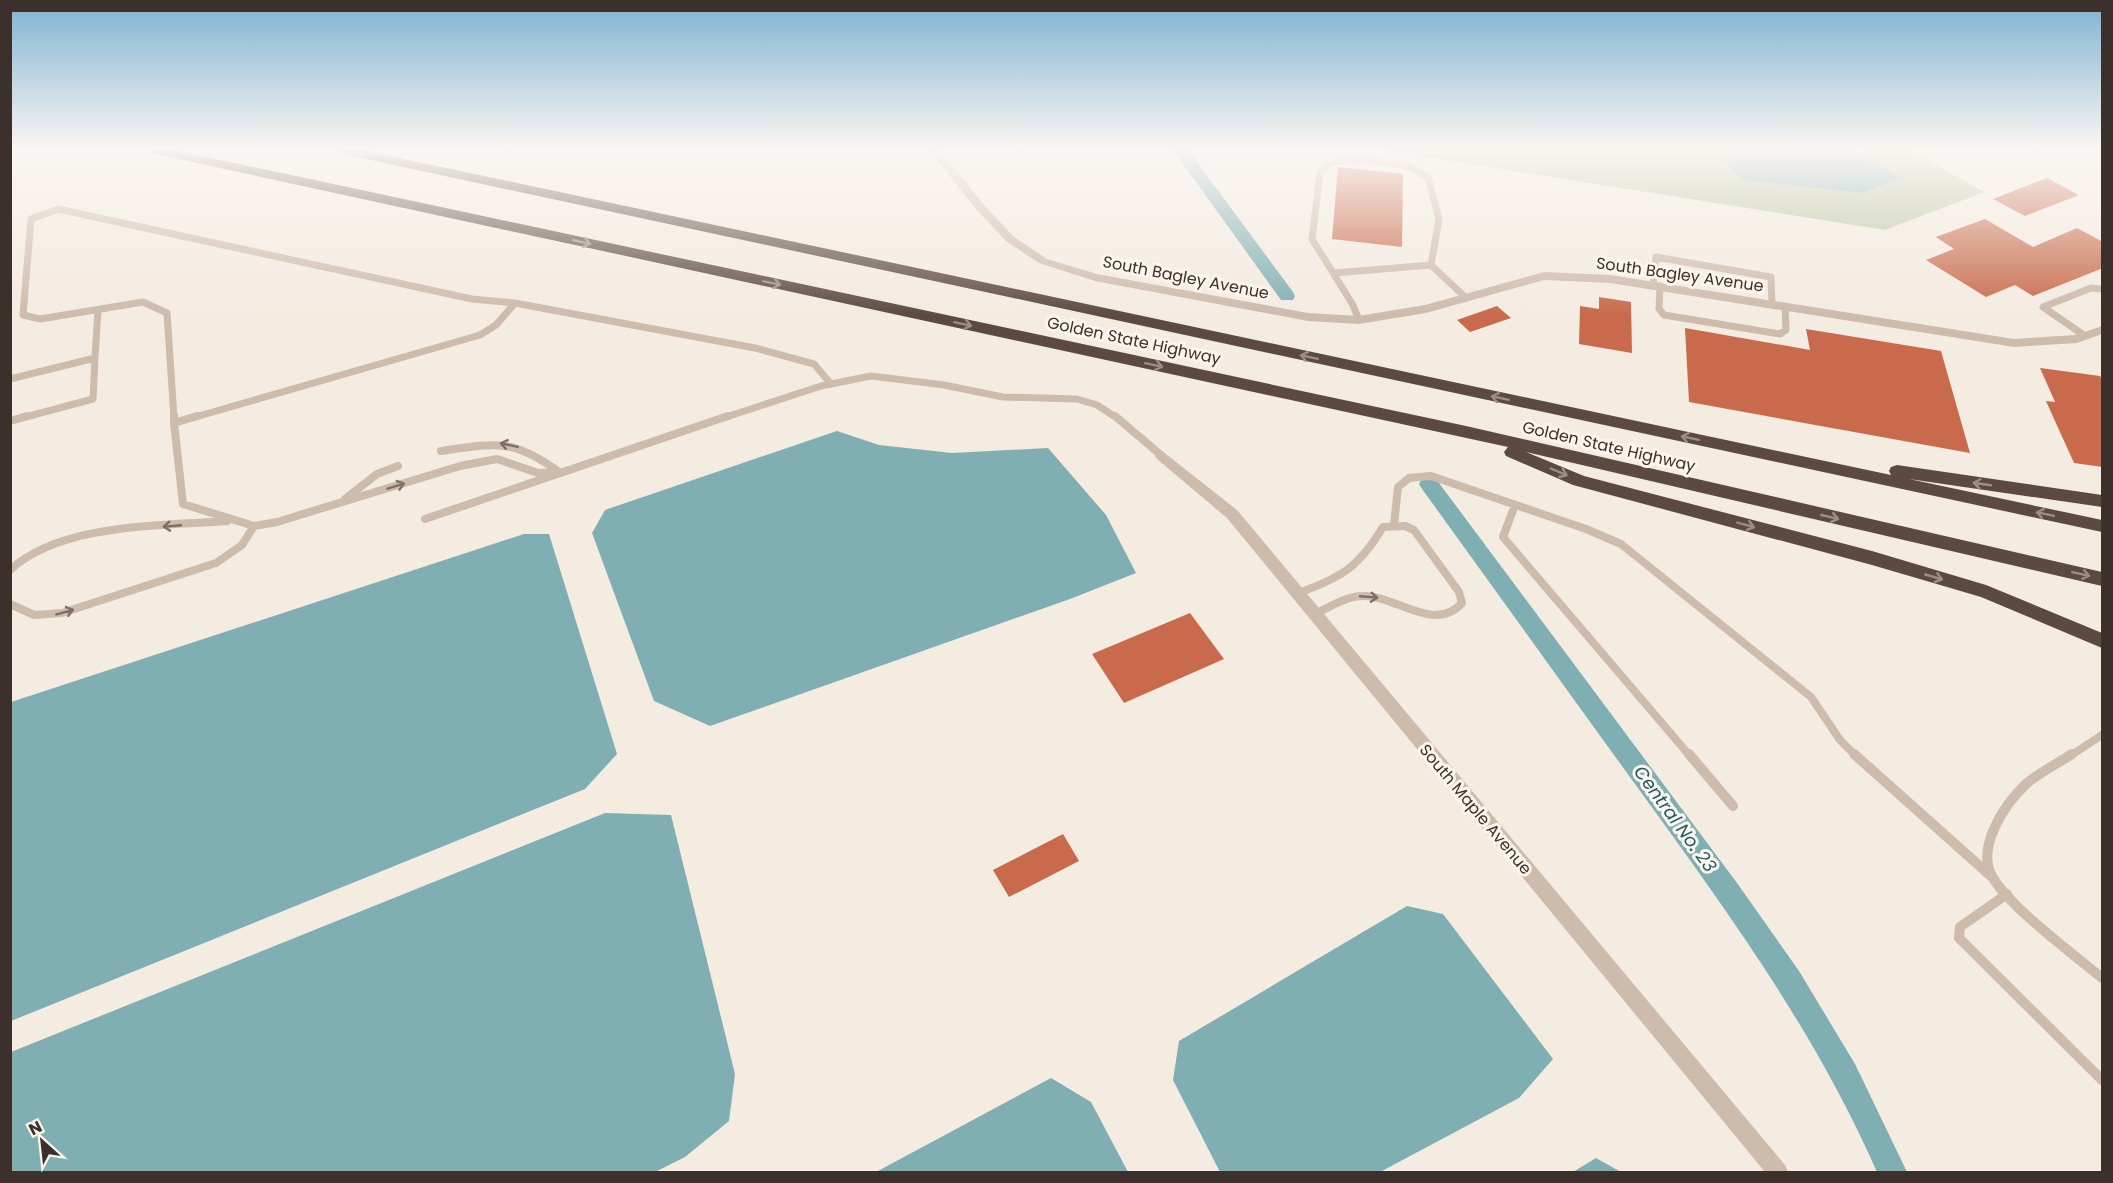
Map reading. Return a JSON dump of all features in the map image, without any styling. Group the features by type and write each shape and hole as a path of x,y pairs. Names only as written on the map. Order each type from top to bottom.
{"highway":[{"name":"Golden State Highway","path":"412,205 1466,432 2103,579"},
{"name":"Golden State Highway","path":"601,205 2103,526"},
{"path":"1466,432 1579,481 1872,558 1986,592 2103,642"},
{"path":"1727,446 2103,501"}],"street":[{"name":"South Bagley Avenue","path":"979,205 1010,239 1043,261 1095,277 1286,313 1359,320 1426,309 1544,276 1610,279 2014,343 2077,339 2103,330"},
{"name":"South Maple Avenue","path":"1162,456 1232,514 1778,1173"}],"lane":[{"path":"1316,205 1312,239 1353,304 1359,320"},
{"path":"1431,265 1439,219 1435,205"},
{"path":"559,472 538,473 497,459 460,466 340,503 254,526 231,521 183,504 174,423 167,313 143,302 40,320 23,315 31,219 44,212 58,209 472,299 516,303 754,348 814,364 831,384"},
{"path":"1772,304 1771,277 1656,257 1659,309 1664,315 1780,334 1786,330 1785,306"},
{"path":"1334,273 1431,265 1465,297"},
{"path":"2085,336 2051,315 2043,307 2091,288 2103,289"},
{"path":"174,423 480,335 498,326 506,312 516,303"},
{"path":"10,421 93,399 98,310"},
{"path":"10,379 95,358"},
{"path":"425,519 559,472 831,384 871,376 944,385 1003,397 1077,399 1097,405 1120,420 1162,456"},
{"path":"441,451 505,442 537,454 559,472"},
{"path":"340,503 377,474 398,466"},
{"path":"1394,525 1394,495 1406,477 1431,476 1621,544 1811,697 1840,740 1879,779 1992,877 2020,908 2103,978"},
{"path":"1515,505 1503,537 1733,806"},
{"path":"10,570 15,563 34,552 81,537 120,529 231,521"},
{"path":"1298,593 1344,577 1355,567 1383,527 1394,525 1414,530 1459,592 1462,603 1452,614 1440,617 1402,603 1374,596 1359,596 1315,614"},
{"path":"10,604 21,613 38,617 62,613 216,563 242,545 254,526"},
{"path":"1992,877 1987,844 2003,811 2026,784 2103,735"},
{"path":"2007,894 1960,927 1959,938 2103,1080"}],"green space":[{"path":"1729,205 1950,205 1885,230"}],"water":[{"path":"837,431 879,445 952,453 1048,448 1106,515 1136,573 1070,599 710,726 654,701 592,533 605,510"},
{"path":"524,534 549,534 617,754 585,789 11,1021 11,702"},
{"path":"605,813 671,815 735,1074 729,1121 685,1157 655,1172 11,1172 11,1052"},
{"path":"1407,906 1443,914 1553,1059 1519,1098 1380,1172 1220,1172 1173,1080 1179,1041"},
{"path":"1051,1078 1091,1102 1128,1172 876,1172"},
{"path":"1596,1158 1621,1172 1573,1172"}],"building":[{"path":"1335,205 1403,205 1402,247 1332,239"},
{"path":"2005,205 2053,205 2025,216"},
{"path":"1985,219 2033,247 2077,228 2103,242 2103,268 2033,296 2015,285 1986,297 1926,260 1954,249 1936,237"},
{"path":"1599,297 1631,302 1632,353 1579,344 1580,306 1599,309"},
{"path":"1497,306 1511,318 1470,332 1457,320"},
{"path":"1685,328 1810,350 1806,329 1941,351 1970,453 1689,402"},
{"path":"2040,368 2100,376 2103,382 2103,467 2074,463 2046,401 2055,402"},
{"path":"1190,613 1224,659 1124,703 1092,654"},
{"path":"1063,834 1079,861 1009,897 993,870"}],"waterway":[{"name":"Central No. 23","path":"1220,205 1287,296"},
{"name":"Central No. 23","path":"1429,484 1759,936 1818,1027 1845,1074 1892,1172"}]}
